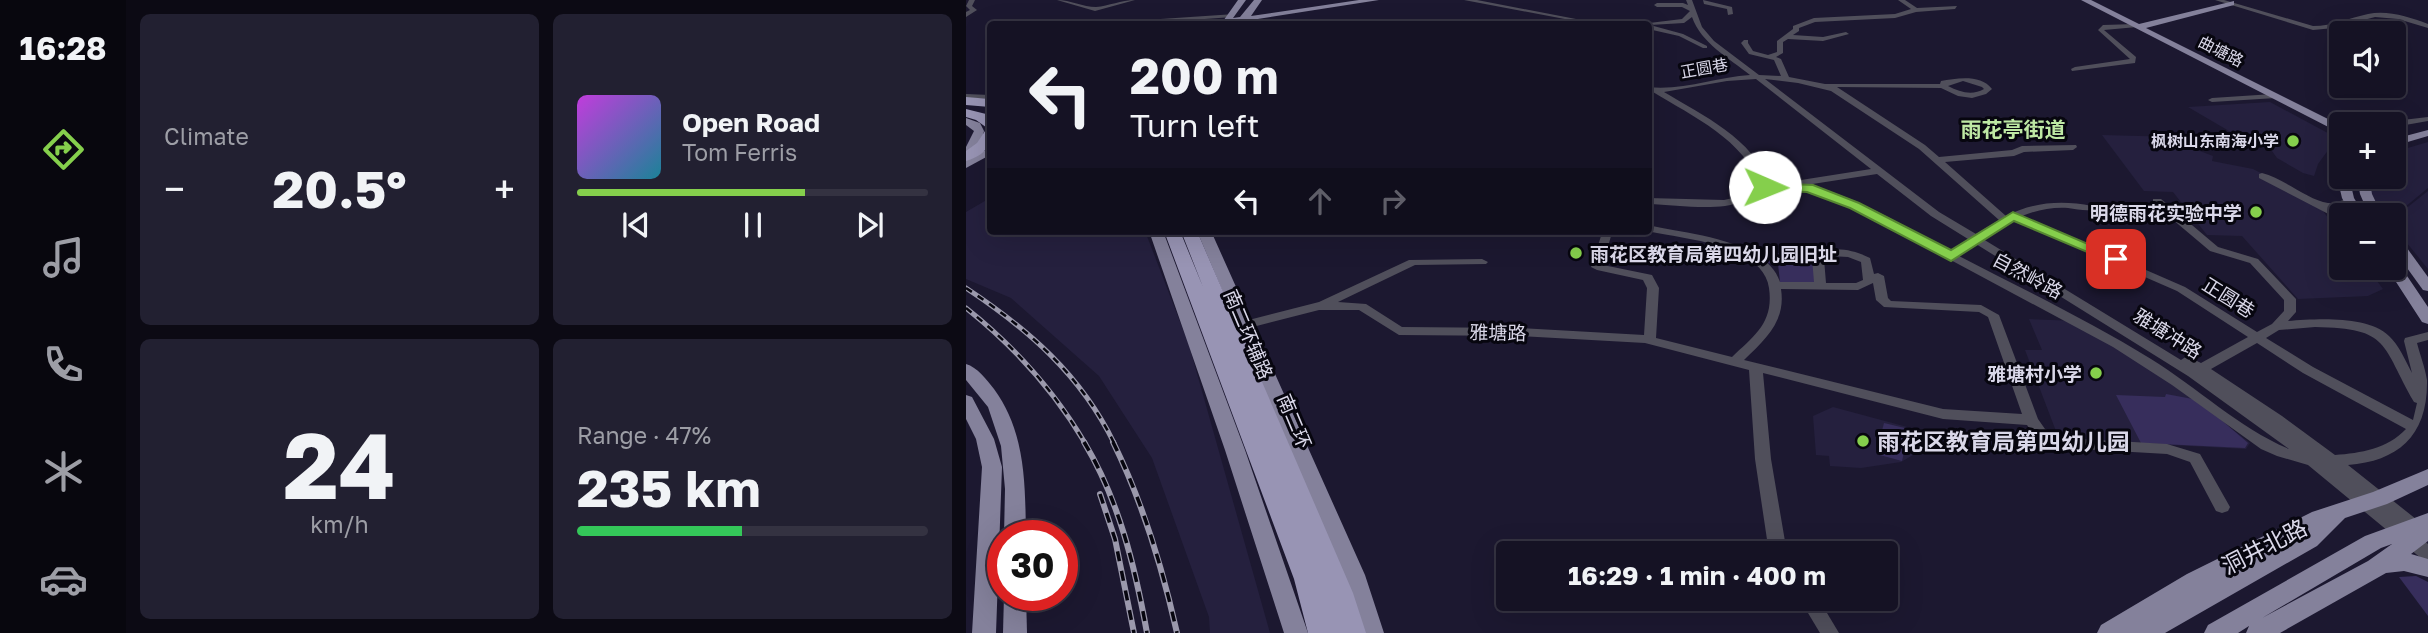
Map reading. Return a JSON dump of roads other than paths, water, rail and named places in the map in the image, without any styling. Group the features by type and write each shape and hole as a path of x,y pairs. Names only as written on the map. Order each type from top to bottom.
{"highway":[{"path":"966,101 987,103"},
{"path":"966,113 981,117 987,123"},
{"path":"966,156 987,145"},
{"path":"1174,235 1303,567 1323,633"},
{"name":"南二环","path":"1191,235 1339,593 1351,633"}],"main road":[{"path":"1237,21 1242,0"},
{"path":"1237,21 1256,2 1265,11 1283,14 1353,0"},
{"path":"1237,21 1375,0"},
{"name":"曲塘路","path":"2085,0 2329,119"},
{"name":"曲塘路","path":"2092,0 2329,124"},
{"path":"2138,25 2225,2"},
{"path":"966,121 978,127 987,145 966,164"},
{"path":"2406,129 2428,126"},
{"path":"2406,139 2423,134"},
{"path":"2346,189 2349,201"},
{"path":"1157,235 1235,450 1296,633"},
{"name":"南二环辅路","path":"1206,235 1354,575 1372,633"},
{"path":"2406,257 2428,287"},
{"path":"2402,280 2428,319"},
{"path":"966,370 992,398 1001,415 1014,457 1015,520"},
{"path":"966,401 985,439 992,467 984,633"},
{"name":"洞井北路","path":"2109,633 2195,582 2319,518 2374,500 2428,477"},
{"path":"2143,633 2309,540 2342,510"},
{"path":"2258,633 2379,566 2420,534"},
{"path":"2216,633 2374,542 2420,534"},
{"path":"2379,566 2404,562 2428,568"},
{"path":"1015,611 1015,633"}],"street":[{"path":"966,15 974,10 969,6 972,0"},
{"path":"1060,0 1095,9 1132,0"},
{"path":"1467,0 1582,21"},
{"path":"1706,0 1706,3 1730,8 1730,14"},
{"path":"1901,0 1916,10"},
{"path":"2225,2 2245,0"},
{"path":"2225,2 2313,28 2334,26 2376,15 2428,26"},
{"path":"1652,25 1684,21 1693,6 1657,5"},
{"name":"雅塘冲路","path":"1693,6 1703,35 1978,238"},
{"path":"1771,56 1780,53 1780,41 1797,30 1795,27 1814,20 1895,16 1916,10 1955,7"},
{"path":"1542,20 1553,16"},
{"path":"2075,69 2132,61 2134,58 2101,30 2103,27 2138,25"},
{"path":"1652,28 1681,35 1705,47"},
{"path":"1789,37 1823,39 1846,34"},
{"path":"1746,41 1744,43 1751,52 1777,59 1787,80"},
{"name":"雅塘冲路","path":"1761,78 1918,203 2293,430 2334,462 2374,500"},
{"name":"正圆巷","path":"1652,90 1761,78 1834,89 1938,160 2009,218 2171,285 2308,370 2409,425"},
{"path":"1821,85 1944,86 1951,92 1975,96 1988,89 1985,85 1963,79 1951,80 1944,83 1944,86"},
{"path":"1652,90 1726,135 1763,176 1765,187 1740,199 1724,202 1652,201"},
{"path":"2212,100 2273,96"},
{"path":"2406,127 2428,120"},
{"path":"1938,160 2014,153 2022,149 2073,147"},
{"path":"1783,187 1877,172"},
{"path":"2329,204 2320,203 2262,176 2329,210"},
{"name":"自然岭路","path":"1765,187 1809,188 1855,205 2090,326 2178,382 2270,447 2314,460 2359,460 2390,448 2411,434 2409,425"},
{"path":"2157,201 2214,249 2254,261 2263,270 2290,299 2290,312 2276,327"},
{"path":"2344,203 2349,201"},
{"path":"1951,256 2009,218 2035,206 2069,203 2088,208"},
{"path":"1652,229 1741,249 1760,260 1777,285 1772,321 1734,362"},
{"path":"1607,235 1597,267 1648,277 1653,288 1650,340"},
{"path":"1777,285 1858,287 1869,281 1866,260 1856,254 1824,253 1818,258 1820,286"},
{"path":"1320,306 1413,262 1482,262"},
{"path":"1878,276 1882,300 1888,304 1981,309 1993,315 2031,420 2040,433 2063,443 2167,449 2195,458 2222,507"},
{"name":"雅塘路","path":"1245,324 1320,306 1362,307 1399,331 1519,332 1650,340 1943,414 2031,420"},
{"path":"2178,382 2276,327 2299,322 2363,329 2383,337 2419,400 2417,412 2409,425"},
{"path":"2409,425 2420,419 2424,402 2410,341 2428,336"},
{"path":"1756,368 1763,459 1776,541"},
{"name":"雅塘冲路","path":"2197,371 2314,460 2420,534"},
{"path":"1816,611 1830,633"}],"railway":[{"path":"966,288 1011,320 1051,355 1086,396 1114,443"},
{"path":"966,308 1032,370 1085,443"},
{"path":"1084,442 1107,487 1124,534 1147,633"},
{"path":"1113,442 1151,535 1177,633"},
{"path":"1100,494 1115,539 1134,633"}],"place":[{"name":"枫树山东南海小学","path":"2293,141"},
{"name":"明德雨花实验中学","path":"2256,212"},
{"name":"雨花区教育局第四幼儿园旧址","path":"1576,253"},
{"name":"雅塘村小学","path":"2096,373"},
{"name":"雨花区教育局第四幼儿园","path":"1863,441"}],"district":[{"name":"雨花亭街道","path":"2013,129"}]}
